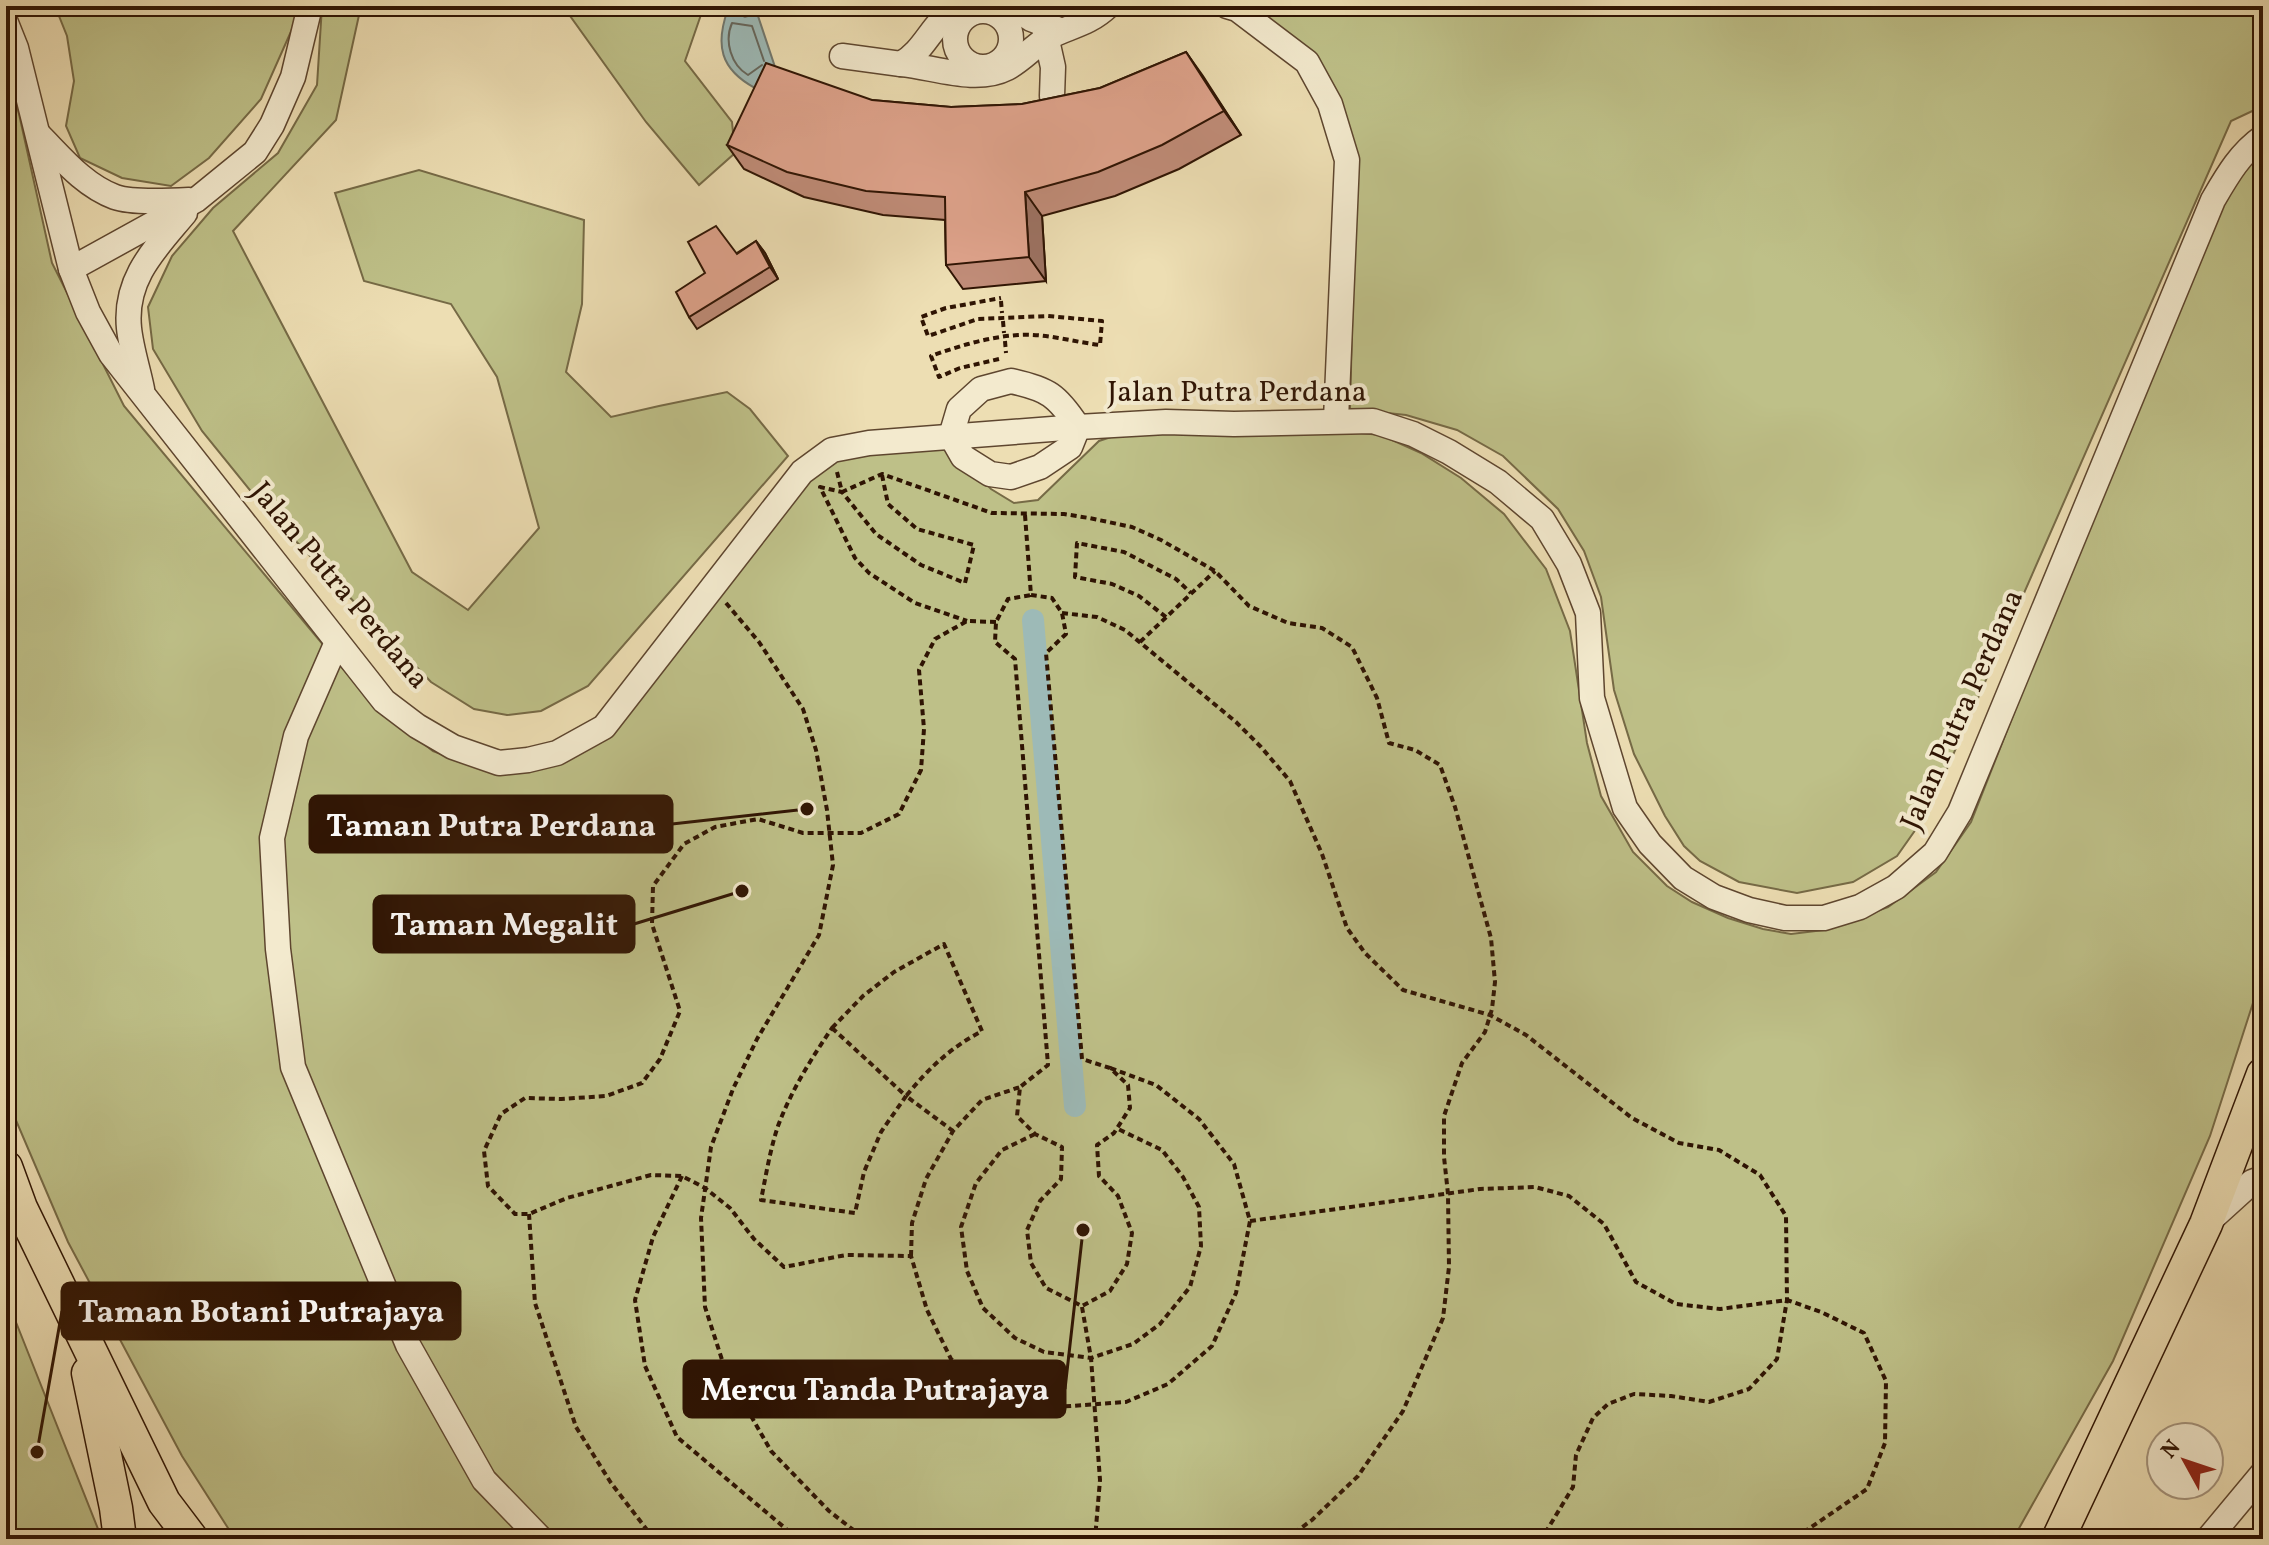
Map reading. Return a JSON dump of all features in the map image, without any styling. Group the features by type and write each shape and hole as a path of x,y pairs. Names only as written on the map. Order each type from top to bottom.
{"main road":[{"path":"2058,1539 2206,1224 2263,1074"},
{"path":"6,1167 21,1208 164,1502 192,1539"},
{"path":"78,1328 120,1539"},
{"path":"164,1502 168,1539"}],"street":[{"path":"71,269 196,200 255,152 272,125 293,77 310,6"},
{"path":"1011,6 1051,31"},
{"path":"842,56 987,74 1004,70 1019,60 1051,31 1080,26 1108,6"},
{"path":"1227,6 1237,9 1307,62 1330,104 1347,160 1336,420"},
{"path":"901,64 919,51 942,20 954,11 971,9"},
{"name":"Jalan Putra Perdana","path":"6,23 16,48 71,269 88,312 111,354 384,701 417,726 453,747 499,763 528,760 557,753 604,727 802,472 832,450 869,443 951,436 1166,422 1373,421 1413,434 1449,452 1498,482 1542,519 1569,564 1588,613 1592,698 1625,808 1650,844 1683,878 1714,897 1749,910 1785,918 1824,918 1860,907 1896,887 1935,853 1960,812 2213,200 2250,146 2263,137"},
{"path":"1051,31 1052,96"},
{"path":"37,134 81,177 116,198 196,200"},
{"path":"143,395 129,327 131,292 146,260 196,200"},
{"path":"1011,381 1040,388 1063,404 1078,427 1070,447 1040,467 1011,477 990,474 963,457 951,436 959,409 981,389 1011,381"},
{"path":"337,642 296,736 272,838 278,949 293,1067 408,1345 484,1480 541,1539"},
{"path":"2206,1224 2252,1182 2263,1178"},
{"path":"2208,1539 2263,1473"}],"path":[{"path":"1002,313 1001,300 946,308 921,317 928,336 978,319 1048,316 1102,321 1100,345 1018,335 981,340 931,356 939,377 1007,356 1005,341"},
{"path":"1003,321 1004,333"},
{"path":"832,450 842,492 876,534 921,565 965,583 974,545 917,529 888,504 882,474"},
{"path":"996,622 967,621 915,603 869,573 855,558 820,487 842,492 882,474 992,513 1064,514 1132,527 1161,540 1215,571 1249,606 1288,623 1322,628 1352,647 1377,698 1389,743 1415,750 1440,765 1455,807 1491,938 1495,982 1485,1032 1462,1063 1444,1116 1449,1267 1443,1318 1403,1411 1358,1476 1312,1520 1286,1539"},
{"path":"1025,515 1031,595"},
{"path":"1166,617 1139,596 1112,584 1075,577 1077,543 1124,552 1176,579 1191,593"},
{"path":"1140,642 1215,571"},
{"path":"712,588 759,642 803,709 816,750 833,865 819,935 757,1039 733,1089 711,1147 701,1218 705,1307 726,1372 771,1451 829,1511 865,1539"},
{"path":"1031,595 1052,598 1062,613 1066,634 1046,653 1082,1059 1156,1085 1199,1119 1234,1164 1250,1221 1236,1293 1212,1346 1168,1384 1126,1402 1056,1407 1007,1394 951,1359 927,1310 911,1256 912,1223 926,1179 953,1131 982,1100 1020,1087 1048,1065 1015,659 995,642 996,622 1008,599 1031,595"},
{"path":"1062,613 1097,617 1125,630 1236,722 1290,781 1322,854 1347,928 1365,953 1403,990 1490,1015 1526,1035 1632,1118 1679,1143 1719,1150 1760,1175 1786,1216 1787,1300 1777,1359 1749,1389 1709,1402 1634,1394 1608,1404 1593,1418 1576,1455 1573,1487 1547,1530 1529,1539"},
{"path":"911,1256 846,1255 784,1267 754,1239 730,1208 705,1188 682,1176 651,1175 567,1198 529,1214 515,1214 488,1186 484,1151 501,1114 525,1098 606,1096 642,1083 660,1059 680,1011 652,924 653,886 684,844 715,827 758,819 803,833 861,833 899,814 921,770 924,729 919,670 935,639 967,621"},
{"path":"944,944 982,1031 955,1045 906,1096 881,1132 864,1172 855,1213 761,1200 778,1127 792,1093 832,1028 863,996 894,972 944,944"},
{"path":"832,1028 906,1096 953,1131"},
{"path":"1082,1306 1110,1291 1127,1264 1132,1233 1118,1196 1099,1176 1097,1145 1117,1128 1130,1108 1128,1085 1110,1068"},
{"path":"1020,1087 1017,1116 1035,1134 1062,1147 1061,1179 1040,1201 1027,1230 1031,1263 1046,1288 1082,1306"},
{"path":"1035,1134 1002,1150 976,1183 961,1227 967,1271 983,1308 1015,1338 1044,1352 1091,1358 1133,1344 1160,1324 1190,1287 1201,1246 1199,1207 1183,1177 1162,1150 1117,1128"},
{"path":"682,1176 653,1237 635,1300 645,1366 677,1437 798,1539"},
{"path":"1250,1221 1480,1189 1535,1187 1569,1196 1604,1224 1636,1282 1676,1304 1720,1309 1787,1300 1864,1333 1886,1381 1885,1443 1867,1489 1807,1530 1742,1533 1722,1539"},
{"path":"529,1214 535,1303 576,1427 611,1483 654,1539"},
{"path":"1082,1306 1091,1358 1100,1480 1095,1539"}],"green space":[{"path":"55,6 207,6 227,11 229,6 296,6 297,18 261,99 209,158 171,186 122,178 80,158 66,126 74,81 67,36"},
{"path":"322,6 361,6 336,120 233,231 412,572 468,610 539,528 497,377 451,304 364,281 335,193 419,170 584,220 582,304 566,372 611,417 727,392 750,409 788,456 588,686 541,711 507,715 474,709 431,682 266,510 202,431 153,349 148,307 172,256 213,208 278,153 317,85"},
{"path":"570,6 704,6 685,61 732,122 735,153 699,185 646,122 568,13"},
{"path":"1256,6 2263,6 2263,106 2231,121 1928,812 1897,856 1853,882 1797,893 1739,882 1700,861 1684,846 1665,816 1634,754 1614,690 1601,597 1584,551 1558,509 1503,456 1457,430 1406,415 1350,409 1356,169 1310,58"},
{"path":"6,72 19,114 52,263 124,406 370,701 433,751 474,766 559,759 816,469 843,457 928,443 949,450 991,489 1014,503 1038,500 1099,441 1129,431 1338,431 1381,435 1421,453 1461,478 1504,514 1546,569 1570,631 1587,743 1601,796 1633,852 1667,886 1692,902 1728,918 1791,934 1824,930 1888,907 1936,872 1971,822 2198,246 2220,200 2263,144 2263,972 2210,1136 2113,1361 2013,1539 235,1539 182,1456 68,1242 6,1097"},
{"path":"6,1297 102,1539 6,1539"}],"water":[{"path":"728,9 745,17 757,13 776,70 755,88 734,73 724,55 722,34"}],"building":[{"path":"1186,52 1224,111 1162,145 1098,172 1025,192 1029,257 946,265 945,197 866,191 787,172 727,145 766,63 872,100 951,107 1022,104 1100,88"},
{"path":"716,226 737,254 756,241 770,267 689,317 676,292 705,273 688,242"}],"waterway":[{"path":"1033,620 1075,1106"}],"place":[{"name":"Taman Putra Perdana","path":"807,809"},
{"name":"Taman Megalit","path":"742,891"},
{"name":"Mercu Tanda Putrajaya","path":"1083,1230"},
{"name":"Taman Botani Putrajaya","path":"37,1452"}]}
